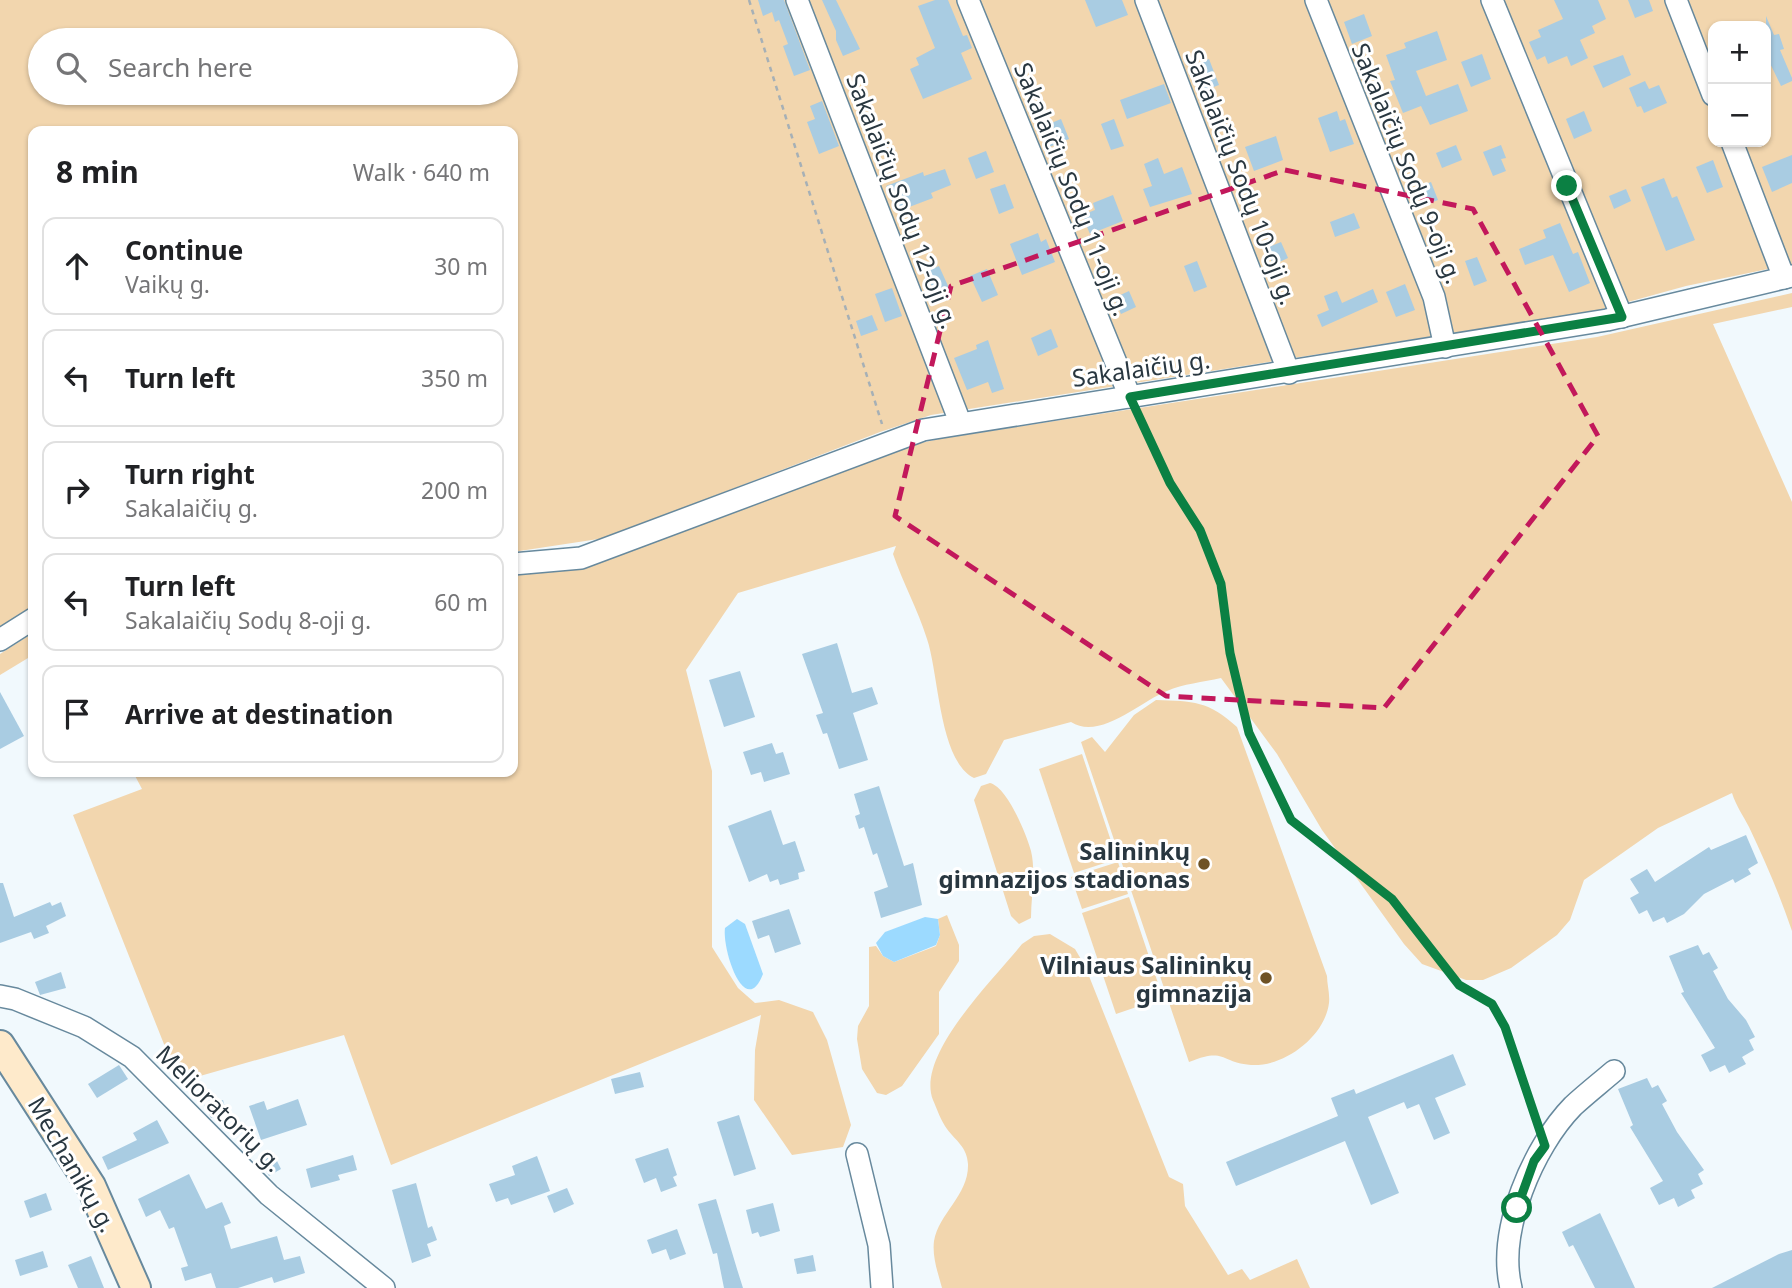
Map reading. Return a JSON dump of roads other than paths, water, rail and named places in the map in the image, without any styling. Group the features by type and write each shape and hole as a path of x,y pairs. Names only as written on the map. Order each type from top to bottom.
{"main road":[{"name":"Mechanikų g.","path":"0,1045 91,1185 136,1288"}],"street":[{"name":"Sakalaičių Sodų 12-oji g.","path":"797,0 960,422"},
{"name":"Sakalaičių Sodų 11-oji g.","path":"968,0 1130,397"},
{"name":"Sakalaičių Sodų 10-oji g.","path":"1146,0 1289,373"},
{"name":"Sakalaičių Sodų 9-oji g.","path":"1315,0 1434,296 1445,346"},
{"path":"1492,0 1622,317"},
{"path":"1676,0 1709,84"},
{"path":"1734,147 1788,277"},
{"name":"Sakalaičių g.","path":"518,564 581,558 887,441 960,422 1289,373 1622,317 1788,277"},
{"path":"0,640 28,622"},
{"name":"Melioratorių g.","path":"0,996 15,999 84,1027 132,1058 269,1195 384,1288"},
{"path":"1511,1288 1508,1249 1517,1208 1534,1161 1572,1108 1614,1071"},
{"path":"858,1154 879,1245 882,1288"}],"water":[{"path":"925,917 938,919 940,935 936,945 894,962 883,956 876,943 885,932"},
{"path":"737,919 745,924 763,974 756,986 749,989 736,977 727,951 725,928"}],"place":[{"name":"Salininkų gimnazijos stadionas","path":"1204,864"},
{"name":"Vilniaus Salininkų gimnazija","path":"1266,978"}]}
